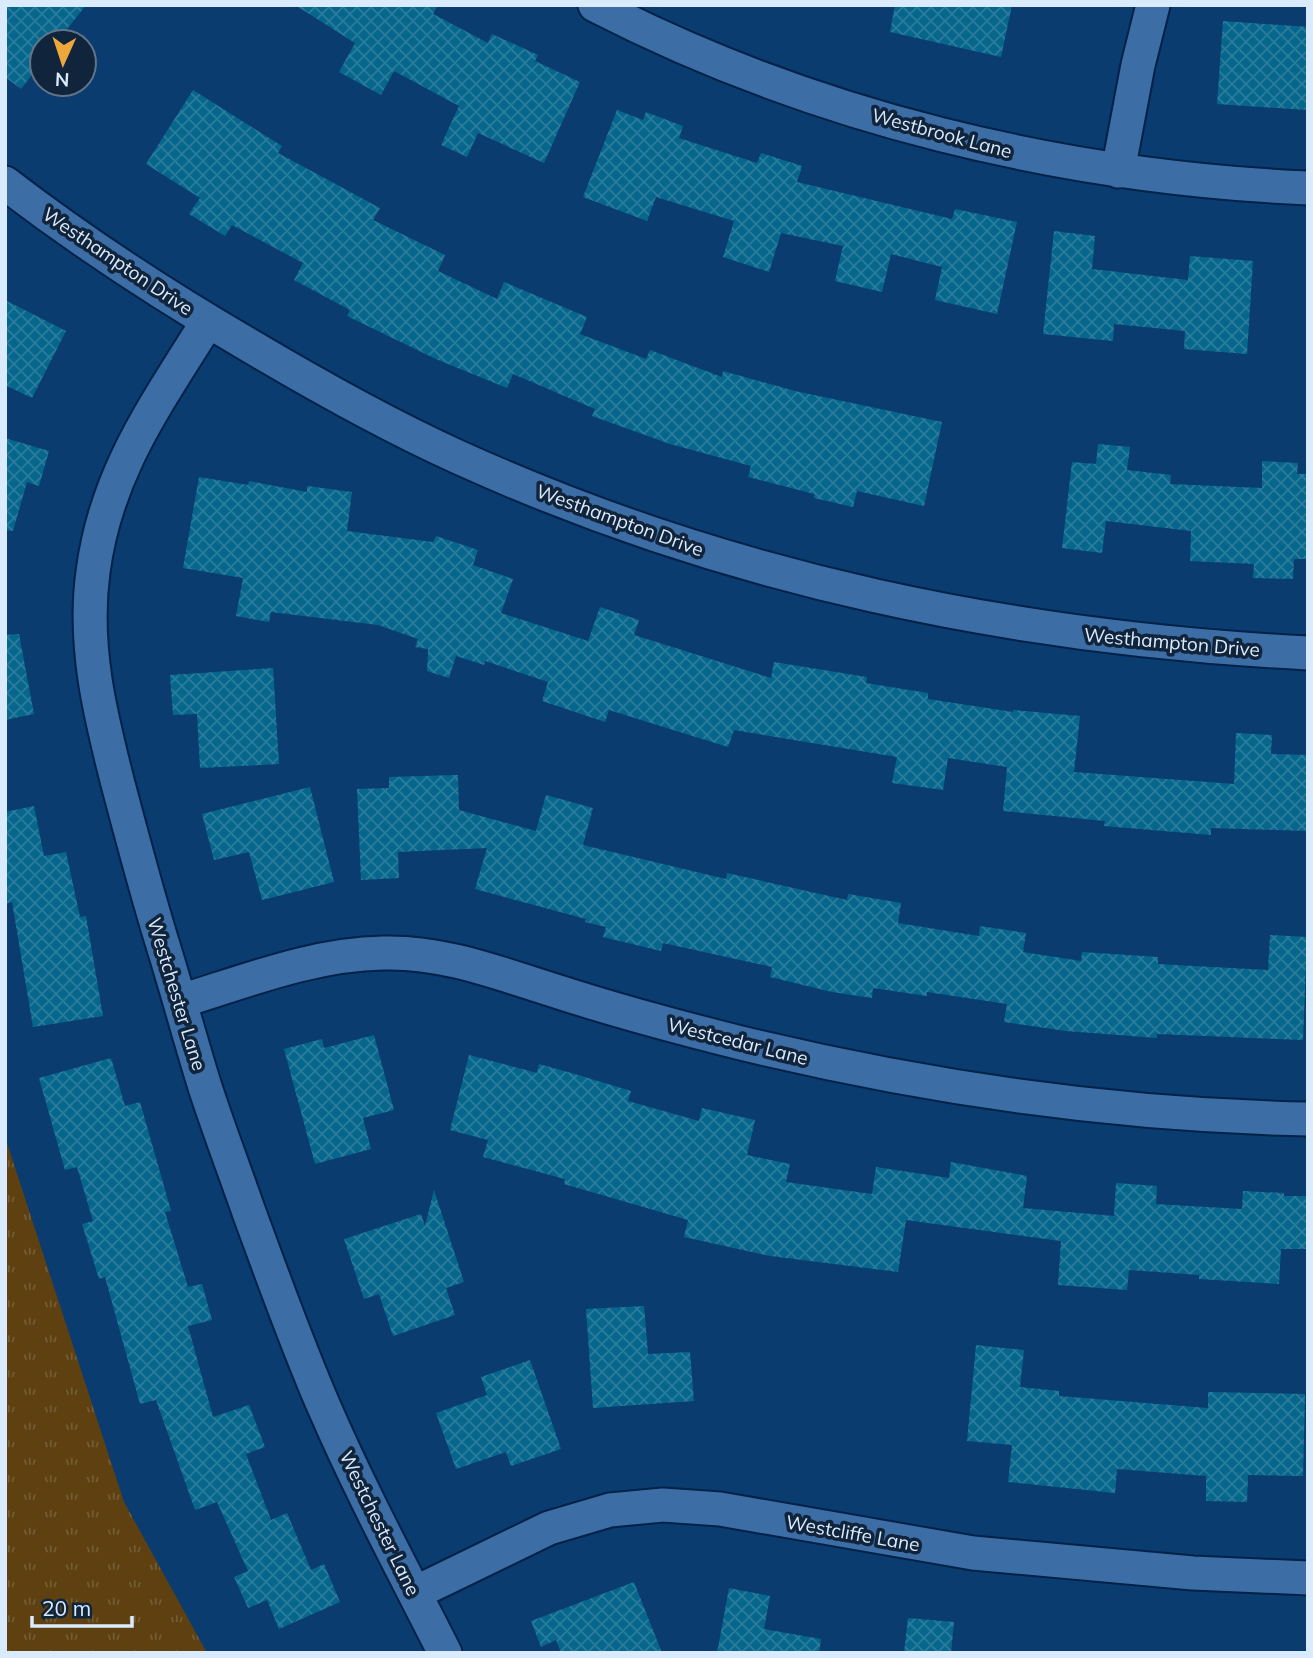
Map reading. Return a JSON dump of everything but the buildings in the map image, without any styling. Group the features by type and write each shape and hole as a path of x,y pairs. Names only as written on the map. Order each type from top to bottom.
{"street":[{"name":"Westbrook Lane","path":"596,5 707,56 856,110 972,142 1118,171 1221,183 1308,188"},
{"path":"1118,171 1130,102 1153,5"},
{"name":"Westhampton Drive","path":"5,183 120,265 208,321 335,395 457,457 602,516 728,558 851,591 971,616 1037,628 1184,645 1308,653"},
{"name":"Westchester Lane","path":"208,321 139,432 107,503 97,542 90,612 92,660 101,717 144,884 209,1098 295,1334 358,1483 445,1653"},
{"name":"Westcedar Lane","path":"181,1001 303,964 382,953 410,954 462,962 673,1026 878,1073 1084,1103 1238,1117 1308,1119"},
{"name":"Westcliffe Lane","path":"415,1593 549,1528 610,1510 663,1505 720,1509 973,1553 1194,1573 1308,1578"}],"green space":[{"path":"5,1137 124,1502 207,1653 5,1653"}]}
